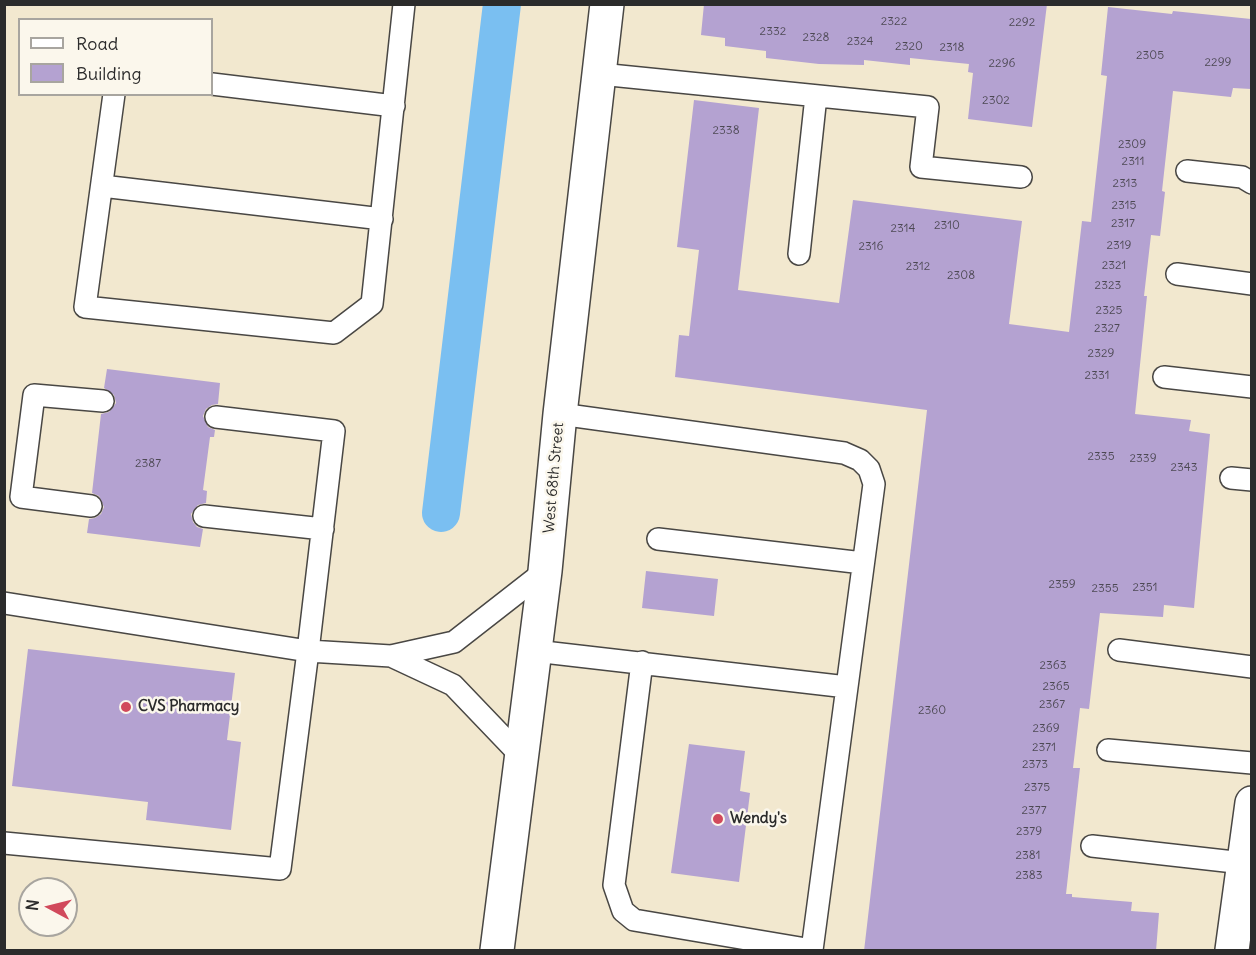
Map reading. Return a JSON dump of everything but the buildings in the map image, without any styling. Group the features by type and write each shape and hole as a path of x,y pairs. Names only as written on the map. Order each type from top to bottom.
{"main road":[{"name":"West 68th Street","path":"497,951 520,755 535,651 607,4"},
{"path":"1233,951 1248,864 1251,803"}],"lane":[{"path":"114,96 85,307 334,333 372,304 404,4"},
{"path":"600,74 928,108 921,167 1021,177"},
{"path":"213,84 394,106"},
{"path":"799,254 816,96"},
{"path":"1186,171 1242,177 1251,183"},
{"path":"102,186 382,219"},
{"path":"1177,274 1251,284"},
{"path":"1164,377 1251,387"},
{"path":"91,506 21,497 34,394 103,401"},
{"path":"560,414 836,452 860,460 869,469 874,484 812,950 634,920 623,911 614,885 642,662"},
{"path":"4,843 280,868 334,431 216,417"},
{"path":"204,516 323,529"},
{"path":"658,539 863,563"},
{"path":"4,603 308,651 391,656 454,642 544,571"},
{"path":"1119,650 1251,667"},
{"path":"535,651 847,687"},
{"path":"391,656 453,685 520,755"},
{"path":"1108,750 1251,763"},
{"path":"1092,846 1248,864"}],"waterway":[{"path":"441,513 502,4"}],"place":[{"name":"CVS Pharmacy","path":"126,707"},
{"name":"Wendy's","path":"718,819"}]}
